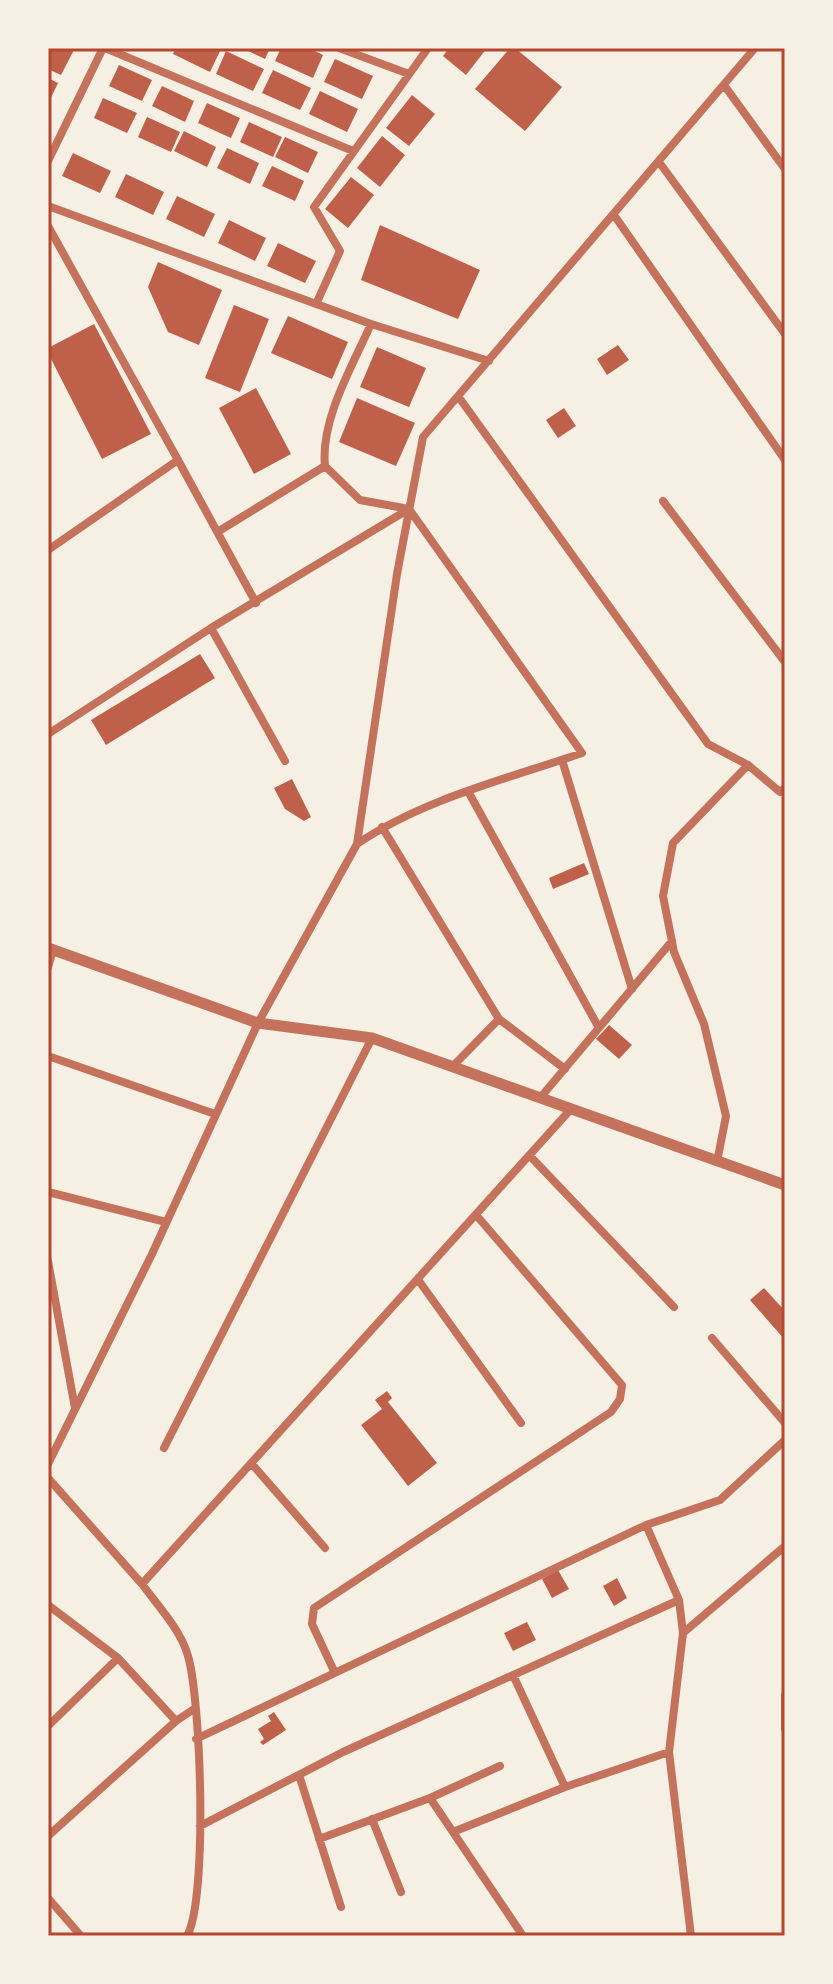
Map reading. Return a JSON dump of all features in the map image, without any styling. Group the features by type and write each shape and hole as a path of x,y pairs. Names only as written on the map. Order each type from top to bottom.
{"street":[{"path":"48,161 104,48 353,151"},
{"path":"339,48 409,74"},
{"path":"317,302 340,251 314,207 428,48"},
{"path":"48,1464 166,1222 258,1023 357,844 423,437 755,48"},
{"path":"724,85 785,169"},
{"path":"659,162 785,334"},
{"path":"48,206 371,324 489,361"},
{"path":"614,215 785,460"},
{"path":"48,226 256,603"},
{"path":"357,844 382,827 582,753 409,509 360,500 325,466 323,450 336,407 371,324"},
{"path":"458,396 708,744 748,765 780,792 785,788"},
{"path":"48,550 62,544 178,460"},
{"path":"219,531 325,466"},
{"path":"663,501 785,662"},
{"path":"48,734 211,628 409,509"},
{"path":"211,628 285,761"},
{"path":"562,760 632,989"},
{"path":"717,1162 726,1116 704,1024 672,941 663,896 673,843 748,765"},
{"path":"469,793 599,1028"},
{"path":"382,827 499,1019 565,1069"},
{"path":"540,1098 672,941"},
{"path":"48,967 51,949 258,1023 372,1038 785,1185"},
{"path":"454,1065 499,1019"},
{"path":"164,1448 372,1038"},
{"path":"48,1056 215,1114"},
{"path":"142,1584 419,1281 571,1109"},
{"path":"530,1156 674,1307"},
{"path":"48,1192 166,1222"},
{"path":"334,1671 312,1624 314,1608 611,1412 620,1399 622,1385 613,1373 477,1216"},
{"path":"48,1261 75,1408"},
{"path":"419,1281 521,1423"},
{"path":"712,1338 785,1423"},
{"path":"196,1739 646,1525 720,1500 785,1440"},
{"path":"252,1464 325,1548"},
{"path":"48,1478 142,1584 188,1655 200,1826 199,1900 187,1936"},
{"path":"646,1525 679,1600 683,1633 669,1752 691,1936"},
{"path":"683,1633 785,1546"},
{"path":"200,1826 299,1775 679,1600"},
{"path":"48,1605 118,1658 176,1721"},
{"path":"48,1726 118,1658"},
{"path":"513,1675 565,1787"},
{"path":"785,1695 785,1729"},
{"path":"48,1836 176,1721 194,1709"},
{"path":"453,1832 565,1787 669,1752"},
{"path":"319,1839 430,1798 500,1766"},
{"path":"299,1775 341,1907"},
{"path":"430,1798 523,1936"},
{"path":"372,1819 401,1892"},
{"path":"48,1898 81,1936"}],"building":[{"path":"48,48 75,48 61,75 48,69"},
{"path":"176,48 221,49 210,72 173,54"},
{"path":"242,48 270,48 265,59"},
{"path":"281,48 308,48 323,55 313,78 275,61"},
{"path":"449,48 487,48 466,75 443,56"},
{"path":"510,48 515,48 562,87 525,131 475,89"},
{"path":"226,51 264,69 253,91 216,74"},
{"path":"335,59 373,76 362,99 324,82"},
{"path":"119,65 152,80 142,101 109,86"},
{"path":"273,70 311,88 300,110 262,93"},
{"path":"48,78 58,83 48,104"},
{"path":"162,86 194,101 185,122 152,106"},
{"path":"320,91 358,109 347,132 309,114"},
{"path":"412,95 435,114 409,146 386,128"},
{"path":"103,98 137,113 127,133 94,118"},
{"path":"207,103 240,118 231,138 198,123"},
{"path":"147,117 180,132 171,152 138,137"},
{"path":"249,122 282,137 273,157 240,142"},
{"path":"184,131 216,147 207,167 174,151"},
{"path":"382,136 405,155 380,187 357,168"},
{"path":"285,137 318,152 308,173 275,157"},
{"path":"227,148 259,163 250,184 217,168"},
{"path":"73,153 111,171 100,193 62,176"},
{"path":"272,166 304,181 295,201 262,186"},
{"path":"126,174 164,192 153,215 115,197"},
{"path":"351,177 374,195 348,228 325,209"},
{"path":"177,196 215,214 204,237 166,219"},
{"path":"229,220 266,238 255,261 218,243"},
{"path":"380,225 480,270 458,319 361,280"},
{"path":"278,243 316,261 305,283 267,266"},
{"path":"158,262 222,290 199,345 168,332 148,287"},
{"path":"234,305 269,319 240,392 205,378"},
{"path":"288,316 348,342 332,379 271,353"},
{"path":"94,324 151,434 102,459 48,353 48,348"},
{"path":"618,345 629,360 607,375 597,359"},
{"path":"377,347 426,368 409,407 360,387"},
{"path":"256,388 291,454 254,474 219,408"},
{"path":"357,398 415,423 396,466 339,442"},
{"path":"564,408 576,426 558,438 546,420"},
{"path":"200,654 215,678 106,745 91,720"},
{"path":"292,779 311,817 304,821 285,809 274,788"},
{"path":"584,863 589,874 553,889 549,878"},
{"path":"609,1025 632,1045 619,1059 596,1039"},
{"path":"764,1288 785,1311 785,1340 750,1300"},
{"path":"387,1391 392,1398 388,1402 437,1463 408,1486 361,1425 382,1409 375,1400"},
{"path":"558,1570 569,1589 552,1598 542,1579"},
{"path":"617,1578 627,1598 614,1606 603,1586"},
{"path":"527,1622 536,1640 513,1651 504,1633"},
{"path":"274,1712 286,1730 263,1745 260,1742 264,1739 258,1729 271,1721 268,1716"}]}
